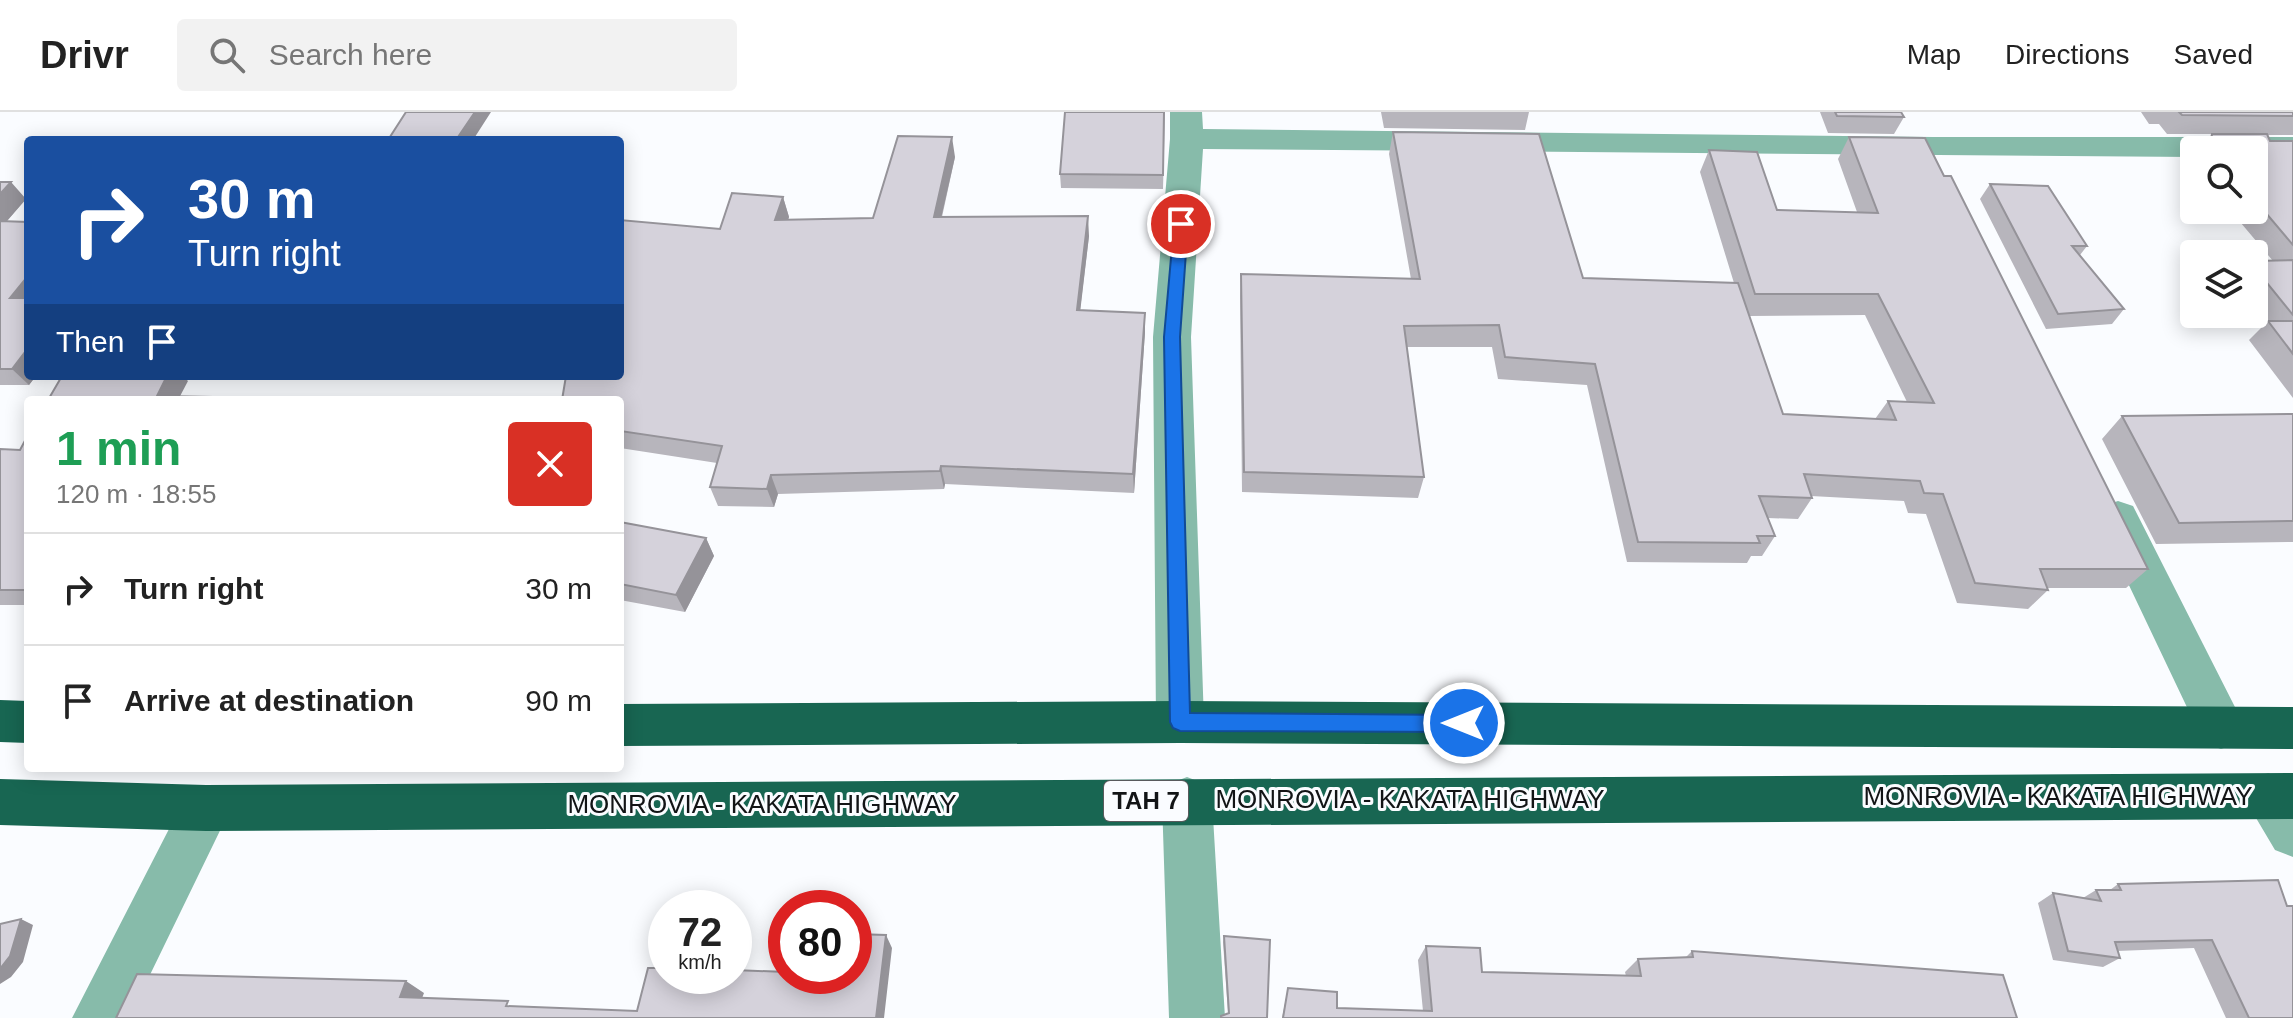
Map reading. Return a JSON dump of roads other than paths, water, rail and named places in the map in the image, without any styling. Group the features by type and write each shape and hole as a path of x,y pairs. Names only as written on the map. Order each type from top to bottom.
{"highway":[{"path":"0,721 24,722"},
{"path":"624,725 1180,722 2293,728"},
{"name":"MONROVIA - KAKATA HIGHWAY","path":"0,802 206,808 1187,800 2285,808"}],"street":[{"path":"1180,722 1172,337 1187,125 1933,147 2293,147"},
{"path":"1933,147 1954,190"},
{"path":"2102,487 2221,728"},
{"path":"1187,800 1197,1018"},
{"path":"100,1018 206,808"}]}
